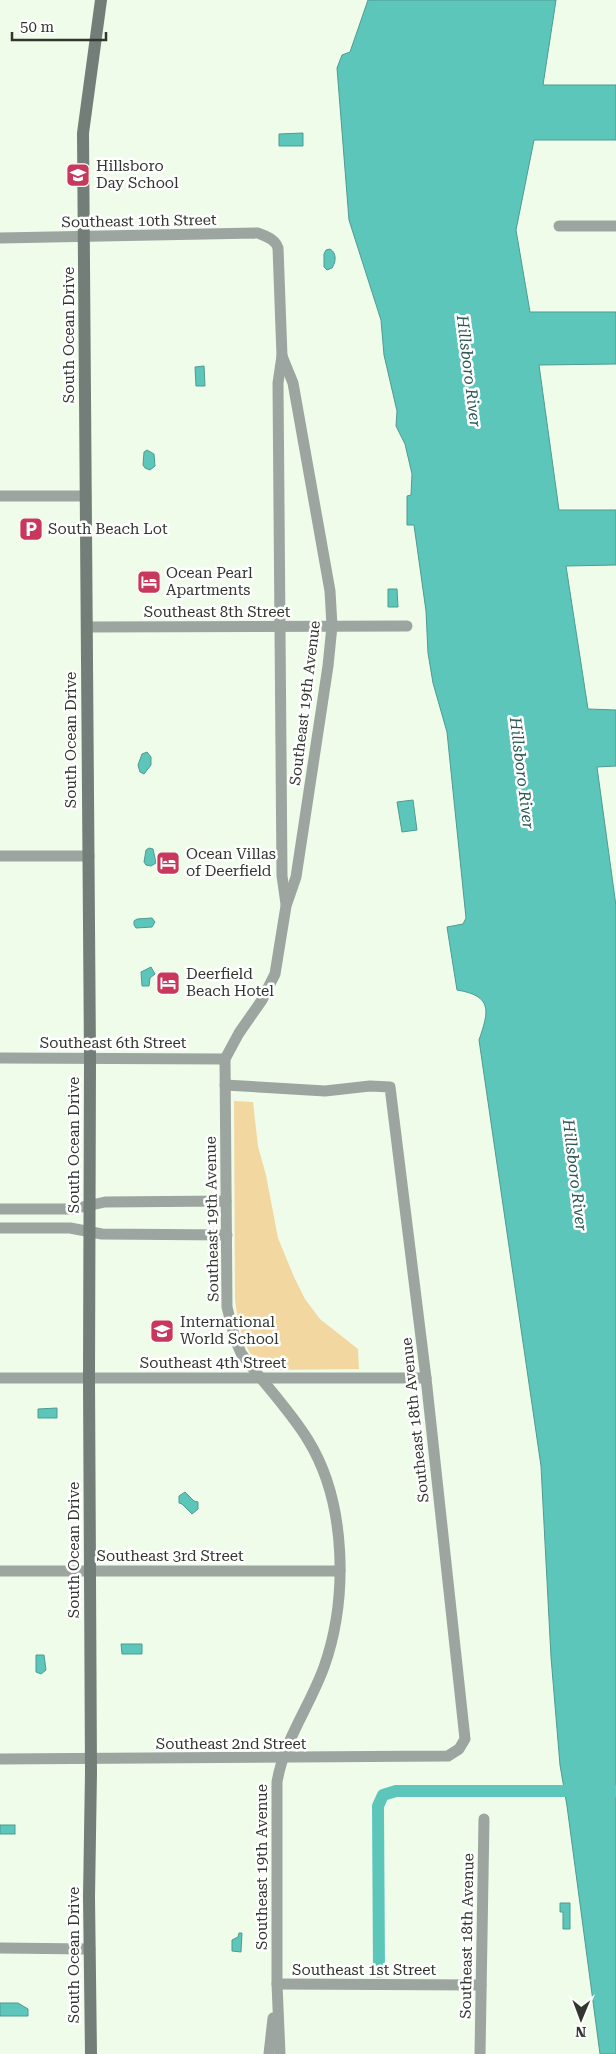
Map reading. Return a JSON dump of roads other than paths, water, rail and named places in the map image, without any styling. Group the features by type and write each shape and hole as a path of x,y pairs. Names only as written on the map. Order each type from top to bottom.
{"main road":[{"name":"South Ocean Drive","path":"91,2054 90,1058 83,133 101,0"}],"street":[{"path":"559,226 616,226"},
{"name":"Southeast 10th Street","path":"0,238 258,234 270,238 276,243"},
{"name":"Southeast 19th Avenue","path":"276,243 280,253 282,356 278,383 279,627 282,876 286,906"},
{"name":"Southeast 19th Avenue","path":"280,2054 277,1984 276,1793 282,1759 324,1668 335,1631 340,1571 340,1542 326,1478 309,1440 283,1405 259,1378 242,1353 235,1339 228,1307 225,1059 239,1033 262,1000 275,974 286,906 296,877 328,666 332,626 330,591 295,393 282,356"},
{"path":"0,496 86,496"},
{"name":"Southeast 8th Street","path":"87,627 407,626"},
{"path":"0,856 88,856"},
{"name":"Southeast 6th Street","path":"0,1058 225,1059"},
{"name":"Southeast 18th Avenue","path":"225,1085 325,1091 370,1086 390,1087 426,1378 465,1739 459,1749"},
{"path":"0,1209 73,1209 105,1202 226,1201"},
{"path":"0,1228 70,1228 102,1234 227,1235"},
{"name":"Southeast 4th Street","path":"0,1378 426,1378"},
{"name":"Southeast 3rd Street","path":"0,1571 340,1571"},
{"name":"Southeast 2nd Street","path":"0,1760 282,1759 448,1756 459,1749"},
{"name":"Southeast 18th Avenue","path":"480,2054 484,1819"},
{"path":"0,1948 90,1949"},
{"name":"Southeast 19th Avenue","path":"269,2054 277,1984"},
{"name":"Southeast 1st Street","path":"277,1984 481,1985"}],"water":[{"name":"Hillsboro River","path":"368,0 556,0 543,85 616,85 616,140 534,140 516,230 530,312 616,312 616,364 539,365 559,510 616,510 616,565 566,566 588,709 616,710 616,766 597,767 616,906 616,2054 600,2054 560,1765 551,1657 541,1466 479,1040 485,1021 485,1006 477,996 457,990 447,927 463,924 466,918 447,732 433,683 428,653 426,611 414,525 407,525 407,496 411,495 412,474 405,444 396,426 397,411 384,355 381,320 349,220 337,68 342,55 350,52"},
{"path":"303,133 303,146 279,146 279,134"},
{"path":"330,249 335,255 335,260 332,268 327,270 324,267 324,254 326,250"},
{"path":"204,366 205,386 196,386 195,367"},
{"path":"147,450 154,454 155,466 150,470 143,465 144,452"},
{"path":"388,589 397,589 398,607 388,607"},
{"path":"147,752 151,757 151,765 144,774 140,772 138,765 142,754"},
{"path":"413,800 417,830 402,832 397,802"},
{"path":"149,848 153,849 156,863 151,866 146,865 144,862 146,850"},
{"path":"152,918 155,922 152,927 136,928 134,925 134,921 137,919"},
{"path":"151,967 155,974 150,978 149,986 142,986 141,972"},
{"path":"57,1408 57,1418 38,1418 38,1409"},
{"path":"185,1492 194,1501 198,1502 198,1509 192,1514 179,1503 179,1496"},
{"path":"121,1644 142,1644 142,1654 122,1654"},
{"path":"36,1655 44,1655 46,1670 41,1674 36,1672"},
{"path":"0,1825 15,1825 15,1834 0,1834"},
{"path":"560,1903 570,1903 570,1929 563,1929 563,1912 560,1912"},
{"path":"239,1933 242,1933 241,1952 232,1951 232,1940 238,1937"},
{"path":"0,2003 18,2003 28,2009 28,2016 0,2016"}],"waterway":[{"path":"379,1972 378,1806 383,1795 396,1791 616,1791"}],"place":[{"name":"Hillsboro Day School","path":"78,175"},
{"name":"South Beach Lot","path":"31,529"},
{"name":"Ocean Pearl Apartments","path":"149,582"},
{"name":"Ocean Villas of Deerfield","path":"168,863"},
{"name":"Deerfield Beach Hotel","path":"168,983"},
{"name":"International World School","path":"162,1331"}]}
